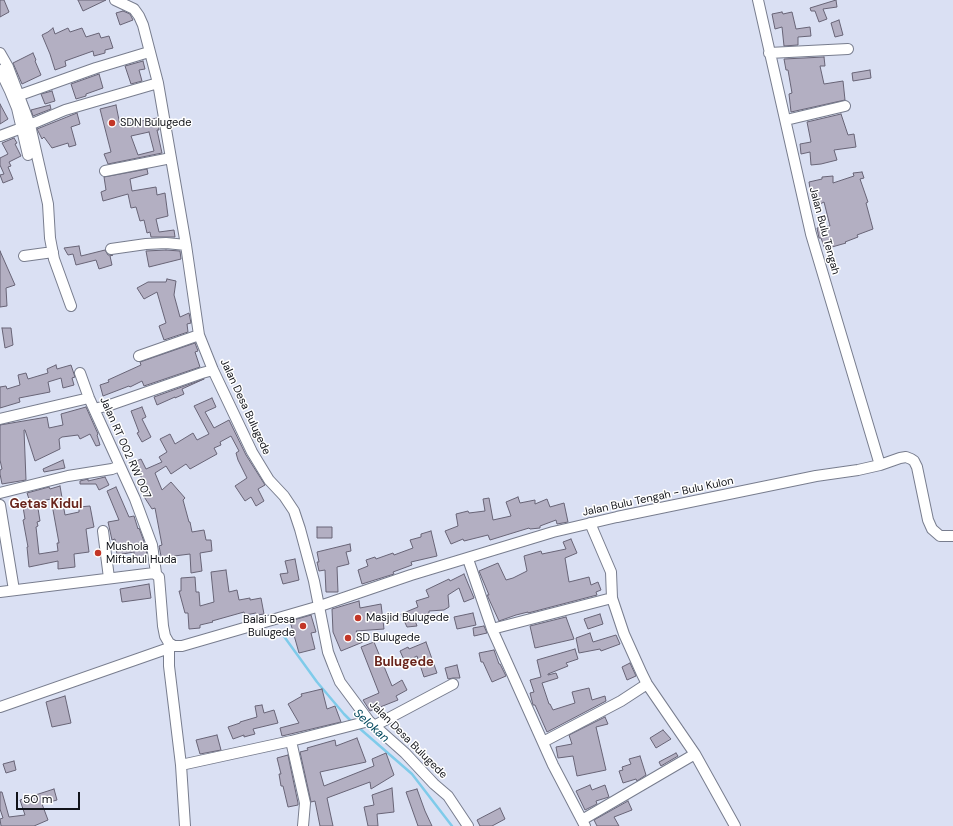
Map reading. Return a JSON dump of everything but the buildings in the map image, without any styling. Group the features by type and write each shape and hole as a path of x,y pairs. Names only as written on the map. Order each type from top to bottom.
{"street":[{"name":"Jalan Desa Bulugede","path":"115,0 134,9 143,25 158,83 186,245 199,335 213,370 258,463 294,511 300,528 320,606 328,652 340,682 371,724 405,754 448,796 468,826"},
{"name":"Jalan Bulu Tengah","path":"758,0 811,234 880,465"},
{"path":"769,53 848,49"},
{"path":"20,95 96,68 149,52"},
{"path":"0,53 8,67 20,95 26,127 48,204 50,238 49,252 71,306"},
{"path":"0,70 26,127 28,155"},
{"path":"0,136 26,127 65,110 158,83"},
{"path":"786,120 845,106"},
{"path":"105,171 171,158"},
{"path":"111,249 159,243 186,245"},
{"path":"24,256 49,252"},
{"path":"139,356 199,335"},
{"path":"97,408 213,370"},
{"path":"80,373 89,398"},
{"name":"Jalan RT 002 RW 007","path":"0,419 89,398 97,408 135,499 152,545 156,573 159,577 163,626 169,646 169,666 181,765 185,826"},
{"name":"Jalan Bulu Tengah - Bulu Kulon","path":"169,646 182,646 320,606 411,575 468,559 553,532 816,476 858,470 880,465 900,458 906,458 914,461 917,467 928,520 932,530 940,536 953,536"},
{"path":"0,493 68,476 112,469 120,466"},
{"path":"0,505 14,590"},
{"path":"590,523 611,572 612,598 624,634 647,684 695,754 735,826"},
{"path":"103,531 109,578"},
{"path":"468,559 492,630 562,784 583,823 695,754"},
{"path":"0,592 156,573"},
{"path":"492,630 612,598"},
{"path":"0,707 169,646"},
{"path":"181,765 291,741 354,725 371,724 453,684"},
{"path":"543,742 620,701 647,684"},
{"path":"291,741 305,803 303,826"}],"waterway":[{"name":"Selokan","path":"283,635 317,682 352,722"},
{"name":"Selokan","path":"358,727 412,774 452,826"}],"place":[{"name":"SDN Bulugede","path":"112,123"},
{"name":"Mushola Miftahul Huda","path":"98,553"},
{"name":"Masjid Bulugede","path":"358,618"},
{"name":"Balai Desa Bulugede","path":"303,626"},
{"name":"SD Bulugede","path":"348,638"}],"district":[{"name":"Getas Kidul","path":"46,505"},
{"name":"Bulugede","path":"404,663"}]}
